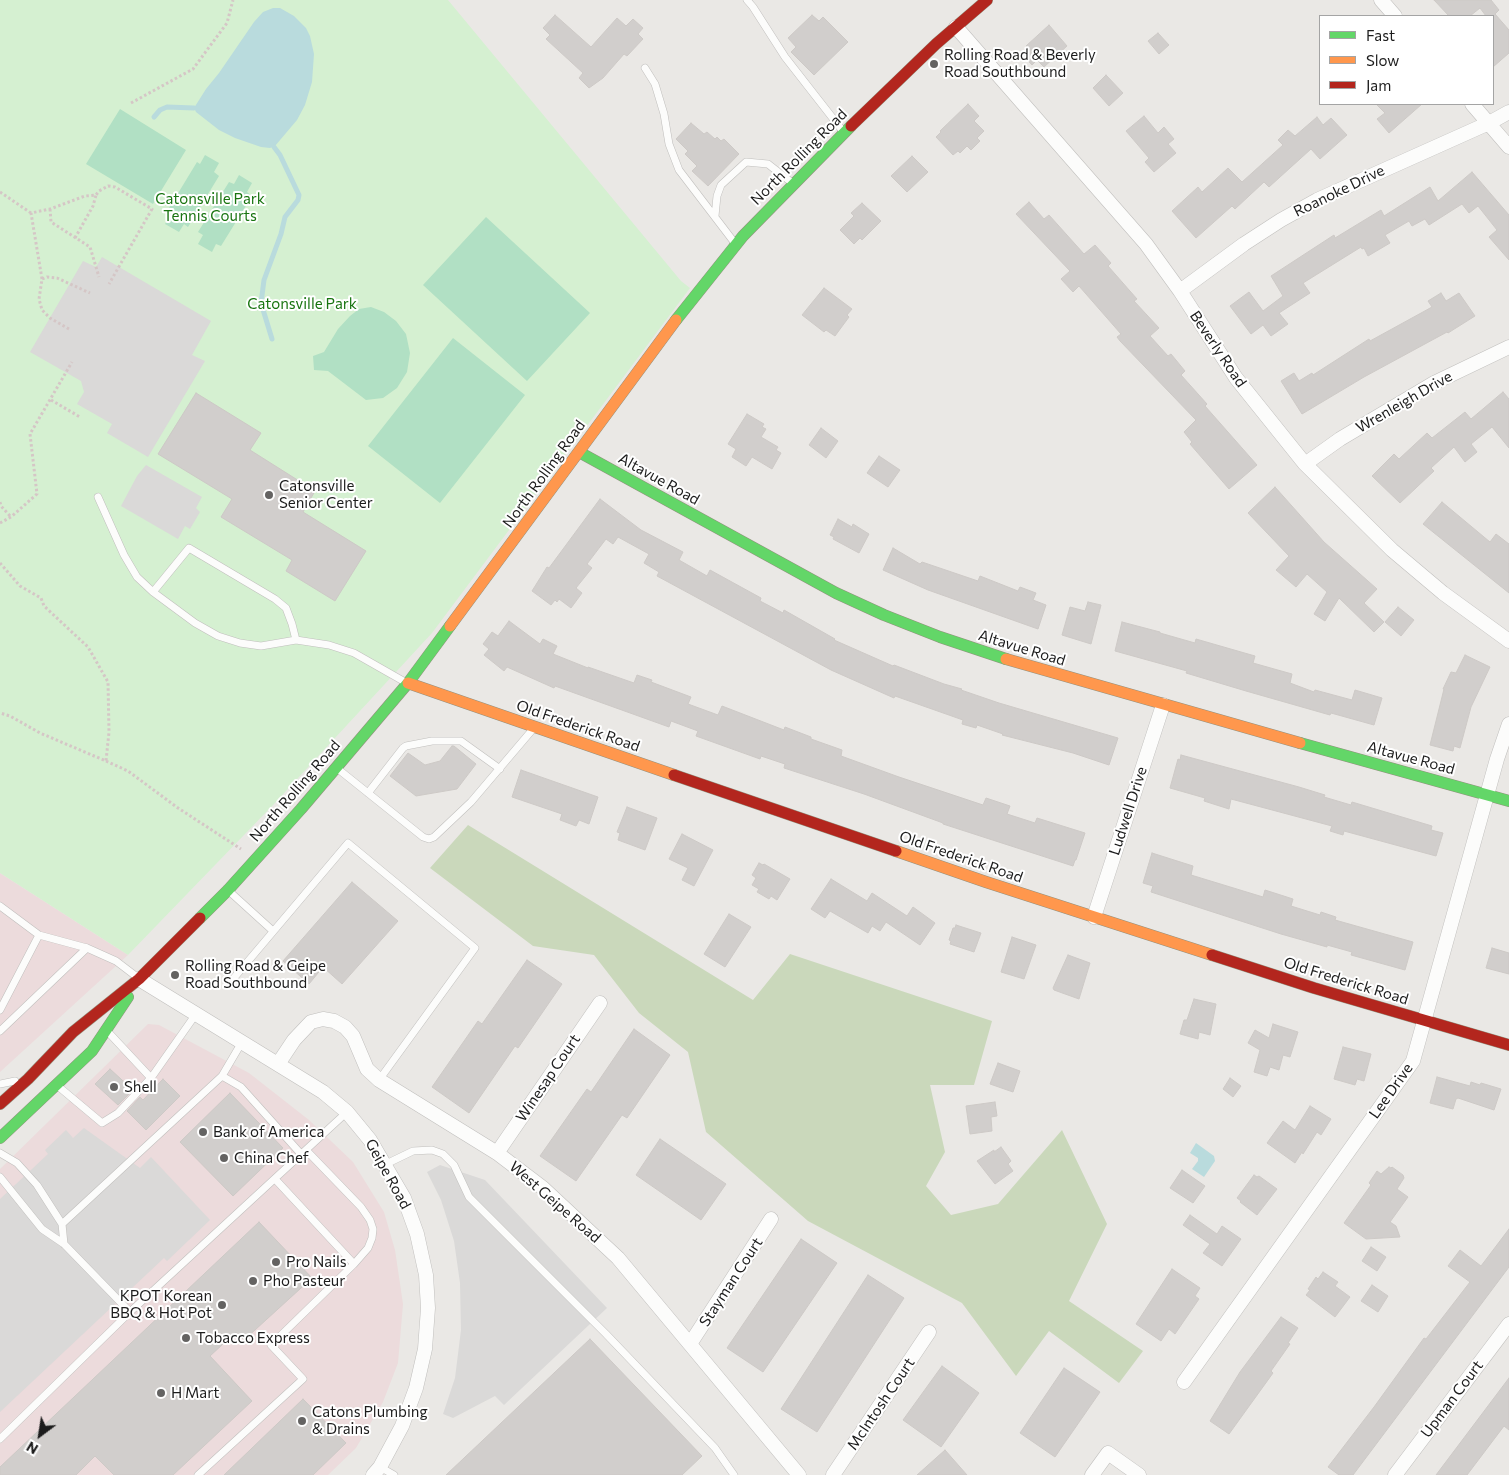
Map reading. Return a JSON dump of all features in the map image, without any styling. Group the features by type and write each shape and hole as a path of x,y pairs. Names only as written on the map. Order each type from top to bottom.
{"street":[{"name":"North Rolling Road","path":"0,1104 28,1079 73,1032 140,979 228,890 301,809 408,683 646,359 736,244 844,132 936,44 987,0"},
{"path":"1381,0 1394,15"},
{"name":"Beverly Road","path":"956,27 1146,244 1180,291 1236,378 1305,464 1392,550 1443,594 1509,641"},
{"path":"1473,105 1509,147"},
{"name":"Roanoke Drive","path":"1180,291 1244,244 1317,200 1489,123 1509,112"},
{"name":"Wrenleigh Drive","path":"1305,464 1340,439 1434,383 1509,347"},
{"name":"Altavue Road","path":"579,452 836,593 884,615 940,637 1019,663 1163,705 1509,800"},
{"name":"Old Frederick Road","path":"408,683 977,879 1314,988 1509,1045"},
{"name":"Ludwell Drive","path":"1094,917 1163,705"},
{"name":"Lee Drive","path":"1184,1382 1413,1061 1487,794 1509,724"},
{"name":"North Rolling Road","path":"0,1138 92,1051 140,979"},
{"name":"Geipe Road","path":"140,979 323,1092 347,1112 370,1140 386,1164 404,1198 418,1234 426,1275 428,1308 425,1349 416,1388 402,1426 377,1471"},
{"name":"Winesap Court","path":"497,1153 600,1003"},
{"name":"West Geipe Road","path":"278,1064 294,1040 311,1022 322,1019 334,1021 345,1027 353,1036 368,1069 379,1080 497,1153 543,1188 618,1258 800,1475"},
{"name":"Stayman Court","path":"690,1344 771,1219"},
{"name":"Upman Court","path":"1396,1475 1509,1324"},
{"name":"McIntosh Court","path":"834,1475 929,1332"},
{"path":"1092,1475 1108,1453 1139,1475"}],"lane":[{"path":"747,0 785,57 844,132"},
{"path":"646,68 655,84 664,114 669,144 679,170 736,244"},
{"path":"715,216 721,185 746,162 768,164 793,184"},
{"path":"98,496 124,555 137,577 152,592 195,623 218,636 260,646 296,640 328,645 354,653 408,683"},
{"path":"152,592 189,548 275,599 286,608 296,640"},
{"path":"336,768 423,837 429,839 434,837 471,802 535,727"},
{"path":"368,793 406,746 432,741 461,741 500,768"},
{"path":"233,979 348,843 475,948 379,1080"},
{"path":"228,890 272,931"},
{"path":"0,906 39,935 87,948 116,961 140,979"},
{"path":"0,1010 39,935"},
{"path":"0,1031 87,948"},
{"path":"56,1085 102,1123 118,1113 152,1078 196,1014"},
{"path":"106,1030 152,1078"},
{"path":"62,1224 222,1076 242,1042"},
{"path":"198,1475 303,1379 271,1345 354,1264 368,1248 373,1229 370,1220 361,1207 303,1152 241,1087 222,1076"},
{"path":"0,1084 28,1079"},
{"path":"0,1439 130,1312 347,1112"},
{"path":"386,1164 414,1151 432,1150 443,1154 454,1165 469,1197 578,1306 715,1448 734,1475"},
{"path":"0,1153 17,1163 37,1185 62,1224 64,1244"},
{"path":"0,1177 42,1229 64,1244 130,1312"},
{"path":"275,1179 354,1264"},
{"path":"377,1471 394,1475"}],"path":[{"path":"131,103 193,70 227,23 233,0"},
{"path":"75,238 93,206 96,195 108,186 114,187 152,209 130,251 109,284"},
{"path":"0,192 31,213 50,209 84,196 96,195"},
{"path":"50,209 51,222 90,247 99,277"},
{"path":"31,213 42,279 39,299 42,310 50,318 69,329"},
{"path":"42,279 47,277 57,278 90,293"},
{"path":"0,522 10,517 37,494 30,434 72,362"},
{"path":"50,400 80,417"},
{"path":"0,502 10,517"},
{"path":"0,563 20,586 40,598 44,606 88,647 108,682 109,732 106,761"},
{"path":"0,713 10,716 40,733 128,771 178,808 255,858"}],"shaded area":[{"path":"102,257 211,321 192,355 205,361 148,457 107,433 112,424 77,404 84,392 81,381 30,352 83,261 96,267"},
{"path":"146,465 202,497 196,508 200,512 190,529 185,526 178,539 121,506 137,476"},
{"path":"0,873 128,955 0,1072"},
{"path":"148,1024 159,1025 249,1073 309,1120 353,1162 384,1212 395,1250 403,1304 398,1363 383,1402 356,1448 328,1475 0,1475 0,1169"},
{"path":"84,1128 140,1168 151,1157 210,1220 167,1261 164,1258 0,1412 0,1199 48,1154 45,1150 66,1130 73,1138"},
{"path":"440,1165 485,1180 607,1308 504,1405 495,1396 453,1418 443,1414 455,1378 461,1330 460,1283 454,1241 441,1200 427,1172"}],"green space":[{"name":"Catonsville Park","path":"0,0 448,0 681,281 690,288 432,633 274,804 128,955 0,873"},
{"path":"120,109 186,150 153,204 86,164"},
{"path":"205,155 219,163 214,172 219,176 188,227 184,224 179,232 165,224 170,216 166,213 197,162 200,164"},
{"path":"239,175 252,183 247,192 252,196 221,246 216,244 212,252 198,244 203,235 198,232 229,182 234,184"},
{"path":"486,217 590,313 527,381 423,285"},
{"path":"371,307 384,312 396,321 406,334 410,353 407,372 397,388 383,398 366,400 328,371 314,370 313,356 324,352 338,329 350,316 359,309"},
{"path":"453,338 525,395 440,503 368,446"},
{"path":"468,825 753,1000 790,954 992,1021 974,1085 930,1085 945,1152 926,1186 951,1215 998,1204 1062,1130 1107,1224 1069,1301 1143,1351 1119,1383 1049,1331 1016,1376 962,1303 808,1221 706,1132 688,1052 639,1013 594,955 533,946 430,868"}],"water":[{"path":"273,8 280,8 294,16 306,28 314,54 312,82 305,105 297,120 275,146 270,148 261,147 235,138 219,130 196,112 194,108 254,22 263,12"},
{"path":"1196,1143 1214,1156 1215,1161 1204,1177 1192,1169 1198,1161 1198,1158 1190,1153"}],"building":[{"path":"1434,0 1491,0 1499,10 1495,14 1509,30 1509,53 1494,66 1494,15 1485,15 1480,8 1471,15 1448,15"},
{"path":"555,15 591,47 617,18 626,26 633,19 643,28 638,34 643,39 627,56 624,54 603,78 589,88 579,78 583,73 546,39 550,35 543,28"},
{"path":"812,15 819,21 823,17 848,42 814,75 791,52 796,47 788,38"},
{"path":"1049,25 1067,46 1044,67 1037,60 1032,65 1021,53"},
{"path":"1158,33 1169,45 1159,54 1148,41"},
{"path":"1106,75 1123,93 1109,106 1093,88"},
{"path":"968,104 979,116 974,121 984,131 977,138 980,141 971,150 967,146 960,153 958,151 953,155 936,137"},
{"path":"1377,105 1421,105 1389,133 1377,119 1385,113"},
{"path":"1144,116 1158,133 1164,127 1174,139 1168,144 1176,153 1154,172 1145,162 1149,158 1126,131"},
{"path":"1317,117 1323,125 1331,118 1347,135 1320,159 1311,149 1269,187 1264,182 1235,209 1232,206 1196,238 1172,211 1198,187 1202,192 1228,168 1242,182 1283,145 1278,140 1288,130 1295,136"},
{"path":"691,123 704,134 707,132 715,139 717,137 721,141 724,139 739,154 708,186 692,171 697,166 685,154 688,151 676,139"},
{"path":"912,156 928,172 907,192 891,176"},
{"path":"1472,172 1509,215 1509,260 1489,237 1497,230 1478,206 1469,213 1462,204 1429,225 1425,219 1412,226 1409,221 1385,235 1390,243 1368,256 1364,248 1362,249 1361,247 1303,283 1310,293 1279,313 1288,324 1271,336 1263,325 1251,334 1230,306 1249,292 1263,311 1283,296 1271,276 1334,235 1335,238 1381,210 1384,216 1430,187 1438,201"},
{"path":"1029,202 1044,219 1049,215 1084,254 1095,245 1111,263 1108,266 1137,299 1134,301 1159,328 1150,336 1168,356 1171,354 1185,371 1181,375 1207,404 1205,406 1257,465 1229,489 1190,444 1192,442 1184,432 1196,420 1120,341 1117,337 1121,334 1079,286 1073,292 1061,279 1070,271 1016,214"},
{"path":"862,203 881,221 862,240 860,238 854,244 840,230 854,216 851,213"},
{"path":"824,288 852,309 847,315 849,317 835,336 826,330 824,332 802,315"},
{"path":"1441,293 1446,301 1459,293 1475,316 1448,333 1364,377 1302,414 1281,381 1294,373 1299,381 1312,373 1313,375 1369,339 1370,341 1432,307 1428,301"},
{"path":"1503,392 1509,399 1509,448 1492,427 1471,444 1477,452 1465,462 1454,447 1431,468 1434,471 1400,503 1372,476 1394,454 1399,459 1427,433 1432,438 1465,412 1471,419"},
{"name":"Catonsville Senior Center","path":"196,393 261,433 250,450 315,491 303,512 366,551 335,601 286,571 292,560 221,517 232,499 158,454"},
{"path":"747,414 764,424 762,427 766,429 761,437 778,447 776,450 781,453 772,469 752,457 746,466 732,457 736,449 728,444"},
{"path":"821,428 838,441 826,458 809,445"},
{"path":"879,456 900,470 888,487 867,473"},
{"path":"1275,487 1324,542 1377,589 1364,603 1384,622 1374,632 1339,598 1325,621 1314,614 1327,592 1307,574 1296,587 1276,570 1289,556 1248,513"},
{"path":"600,499 641,530 683,552 679,560 707,576 710,570 761,598 760,601 783,613 784,610 834,640 893,666 961,690 1118,738 1109,765 1073,753 1002,735 977,725 976,728 962,724 963,720 895,696 894,698 831,670 657,576 659,572 644,563 649,554 618,537 613,544 606,539 587,564 592,568 576,588 582,593 571,608 559,599 557,602 555,600 551,605 532,591 547,567 549,568"},
{"path":"1442,502 1490,542 1496,534 1509,544 1509,593 1423,524"},
{"path":"838,519 852,527 853,524 869,534 859,553 833,539 834,537 830,535"},
{"path":"893,548 920,564 922,562 978,581 980,576 1018,591 1020,587 1036,593 1033,600 1046,605 1038,629 928,590 883,570"},
{"path":"1088,602 1101,605 1091,644 1062,635 1070,607 1085,611"},
{"path":"1398,607 1414,620 1401,636 1385,622"},
{"path":"509,621 540,644 543,639 557,646 553,654 588,668 634,683 637,675 691,697 688,704 718,715 722,706 784,730 785,727 811,737 811,739 842,750 841,756 899,777 983,805 986,798 1010,806 1007,814 1035,823 1037,818 1085,833 1076,860 1073,866 943,824 864,794 784,768 785,764 761,756 760,759 696,736 698,731 671,721 669,727 555,686 554,688 507,667 504,671 484,655 489,649 483,644 492,632 498,636"},
{"path":"1122,622 1195,643 1196,639 1255,656 1253,663 1292,674 1290,683 1314,692 1315,690 1352,700 1355,690 1382,698 1374,725 1331,713 1330,715 1246,691 1186,673 1187,671 1115,651"},
{"path":"1465,655 1490,667 1471,707 1460,748 1454,746 1453,751 1430,745 1443,689 1451,672 1456,673"},
{"path":"452,746 476,764 457,789 416,796 390,776 408,753 425,765 440,761"},
{"path":"1181,755 1299,787 1351,805 1352,802 1432,826 1431,830 1443,833 1436,856 1344,831 1343,835 1330,831 1332,826 1231,799 1229,809 1204,801 1205,798 1170,788 1178,759 1180,760"},
{"path":"521,770 598,797 589,824 579,820 576,826 560,820 562,814 512,797"},
{"path":"627,807 657,818 645,850 618,840 620,833 617,832"},
{"path":"682,834 713,850 694,886 682,880 688,868 669,859"},
{"path":"1152,853 1193,866 1191,875 1263,897 1265,890 1293,899 1291,906 1320,915 1321,912 1336,917 1335,920 1413,942 1405,970 1351,955 1352,952 1281,934 1151,892 1153,886 1143,883"},
{"path":"759,863 790,879 777,900 771,896 769,899 757,892 759,889 752,885 756,878 752,875"},
{"path":"831,879 867,901 872,893 907,916 913,907 935,923 920,945 886,922 880,931 872,926 868,933 830,911 825,918 811,909"},
{"path":"352,882 398,921 342,984 323,967 309,984 283,961"},
{"path":"729,914 751,927 725,967 704,954"},
{"path":"956,925 981,933 974,952 950,944 951,941 949,940"},
{"path":"1012,937 1036,945 1024,979 1001,972"},
{"path":"1492,948 1509,953 1509,974 1486,968"},
{"path":"1068,955 1090,963 1079,999 1053,988"},
{"path":"527,960 562,984 518,1048 515,1046 469,1113 432,1087 478,1021 482,1024"},
{"path":"1194,999 1216,1004 1210,1035 1199,1032 1198,1039 1180,1034"},
{"path":"1273,1024 1298,1032 1290,1057 1283,1055 1279,1070 1270,1067 1267,1076 1254,1072 1260,1050 1248,1043 1255,1030 1269,1038"},
{"path":"634,1029 670,1055 627,1118 622,1115 576,1181 540,1156 587,1089 591,1092"},
{"path":"1343,1047 1371,1054 1364,1081 1357,1079 1355,1085 1334,1079"},
{"path":"998,1063 1020,1071 1013,1092 990,1084"},
{"name":"Shell","path":"110,1069 133,1090 118,1105 95,1084"},
{"path":"1437,1077 1470,1086 1471,1082 1501,1089 1494,1110 1458,1098 1453,1109 1430,1103"},
{"path":"1230,1078 1241,1086 1233,1097 1223,1089"},
{"path":"163,1079 180,1096 146,1130 127,1111 140,1097 143,1100"},
{"path":"230,1093 283,1148 233,1196 180,1142"},
{"path":"995,1102 997,1116 991,1117 992,1131 970,1134 966,1106"},
{"path":"1310,1106 1331,1119 1321,1135 1317,1132 1295,1163 1267,1143 1283,1121 1295,1130"},
{"path":"660,1139 726,1184 701,1220 636,1175"},
{"path":"1001,1147 1011,1161 1008,1164 1013,1171 995,1184 977,1161"},
{"path":"1389,1167 1403,1175 1404,1178 1397,1189 1408,1197 1390,1222 1396,1226 1400,1237 1366,1239 1344,1223 1371,1185 1369,1183 1377,1171 1381,1174"},
{"path":"1182,1170 1205,1186 1193,1203 1170,1188"},
{"path":"1254,1175 1259,1176 1277,1189 1257,1215 1237,1198"},
{"path":"1190,1215 1217,1234 1222,1226 1241,1239 1222,1266 1203,1253 1210,1244 1183,1225"},
{"path":"259,1222 312,1278 244,1340 236,1332 210,1356 252,1401 173,1475 114,1475 95,1456 76,1475 0,1475 0,1467"},
{"path":"1509,1229 1509,1267 1353,1475 1339,1475 1328,1467 1424,1338 1426,1339 1470,1282 1448,1266 1460,1250 1481,1266"},
{"path":"801,1239 837,1263 763,1372 727,1348"},
{"path":"1371,1247 1386,1257 1377,1271 1362,1261"},
{"path":"1172,1269 1200,1288 1195,1296 1199,1299 1175,1334 1169,1329 1161,1341 1136,1324"},
{"path":"1323,1272 1338,1282 1335,1286 1350,1297 1335,1317 1306,1295 1316,1277 1318,1279"},
{"path":"868,1275 904,1298 817,1432 781,1409"},
{"path":"1372,1285 1388,1296 1378,1312 1361,1301"},
{"path":"1281,1317 1298,1328 1288,1343 1290,1344 1271,1371 1273,1373 1229,1434 1210,1421 1240,1372"},
{"path":"590,1339 702,1456 682,1475 446,1475"},
{"path":"942,1366 979,1393 941,1447 903,1420"},
{"path":"1064,1368 1100,1392 1055,1457 1020,1433"},
{"path":"1509,1378 1509,1430 1504,1426 1467,1475 1436,1475"},
{"name":"Catons Plumbing & Drains","path":"303,1399 346,1443 313,1475 224,1475"},
{"path":"945,1450 967,1475 917,1475"}],"waterway":[{"path":"154,117 160,110 167,107 194,108"},
{"path":"272,339 261,303 264,280 281,234 285,217 298,200 299,195 280,155 274,147"}],"traffic: fast":[{"path":"676,320 743,236 851,126"},
{"path":"579,452 836,593 884,615 940,637 1006,659"},
{"path":"200,918 228,890 301,809 408,683 450,626"},
{"path":"1300,743 1509,801"},
{"path":"0,1138 92,1051 128,997"}],"traffic: slow":[{"path":"450,626 676,320"},
{"path":"1006,659 1300,743"},
{"path":"408,683 674,775"},
{"path":"896,851 1212,955"}],"traffic: jam":[{"path":"851,126 936,44 987,0"},
{"path":"674,775 896,851"},
{"path":"0,1104 28,1079 73,1032 139,979 200,918"},
{"path":"1212,955 1314,988 1509,1045"}],"place":[{"name":"Rolling Road & Beverly Road Southbound","path":"934,64"},
{"name":"Catonsville Senior Center","path":"269,495"},
{"name":"Rolling Road & Geipe Road Southbound","path":"175,975"},
{"name":"Shell","path":"114,1087"},
{"name":"Bank of America","path":"203,1132"},
{"name":"China Chef","path":"224,1158"},
{"name":"Pro Nails","path":"276,1262"},
{"name":"Pho Pasteur","path":"253,1281"},
{"name":"KPOT Korean BBQ & Hot Pot","path":"222,1305"},
{"name":"Tobacco Express","path":"186,1338"},
{"name":"H Mart","path":"161,1393"},
{"name":"Catons Plumbing & Drains","path":"302,1421"}],"park label":[{"name":"Catonsville Park Tennis Courts","path":"210,208"}]}
